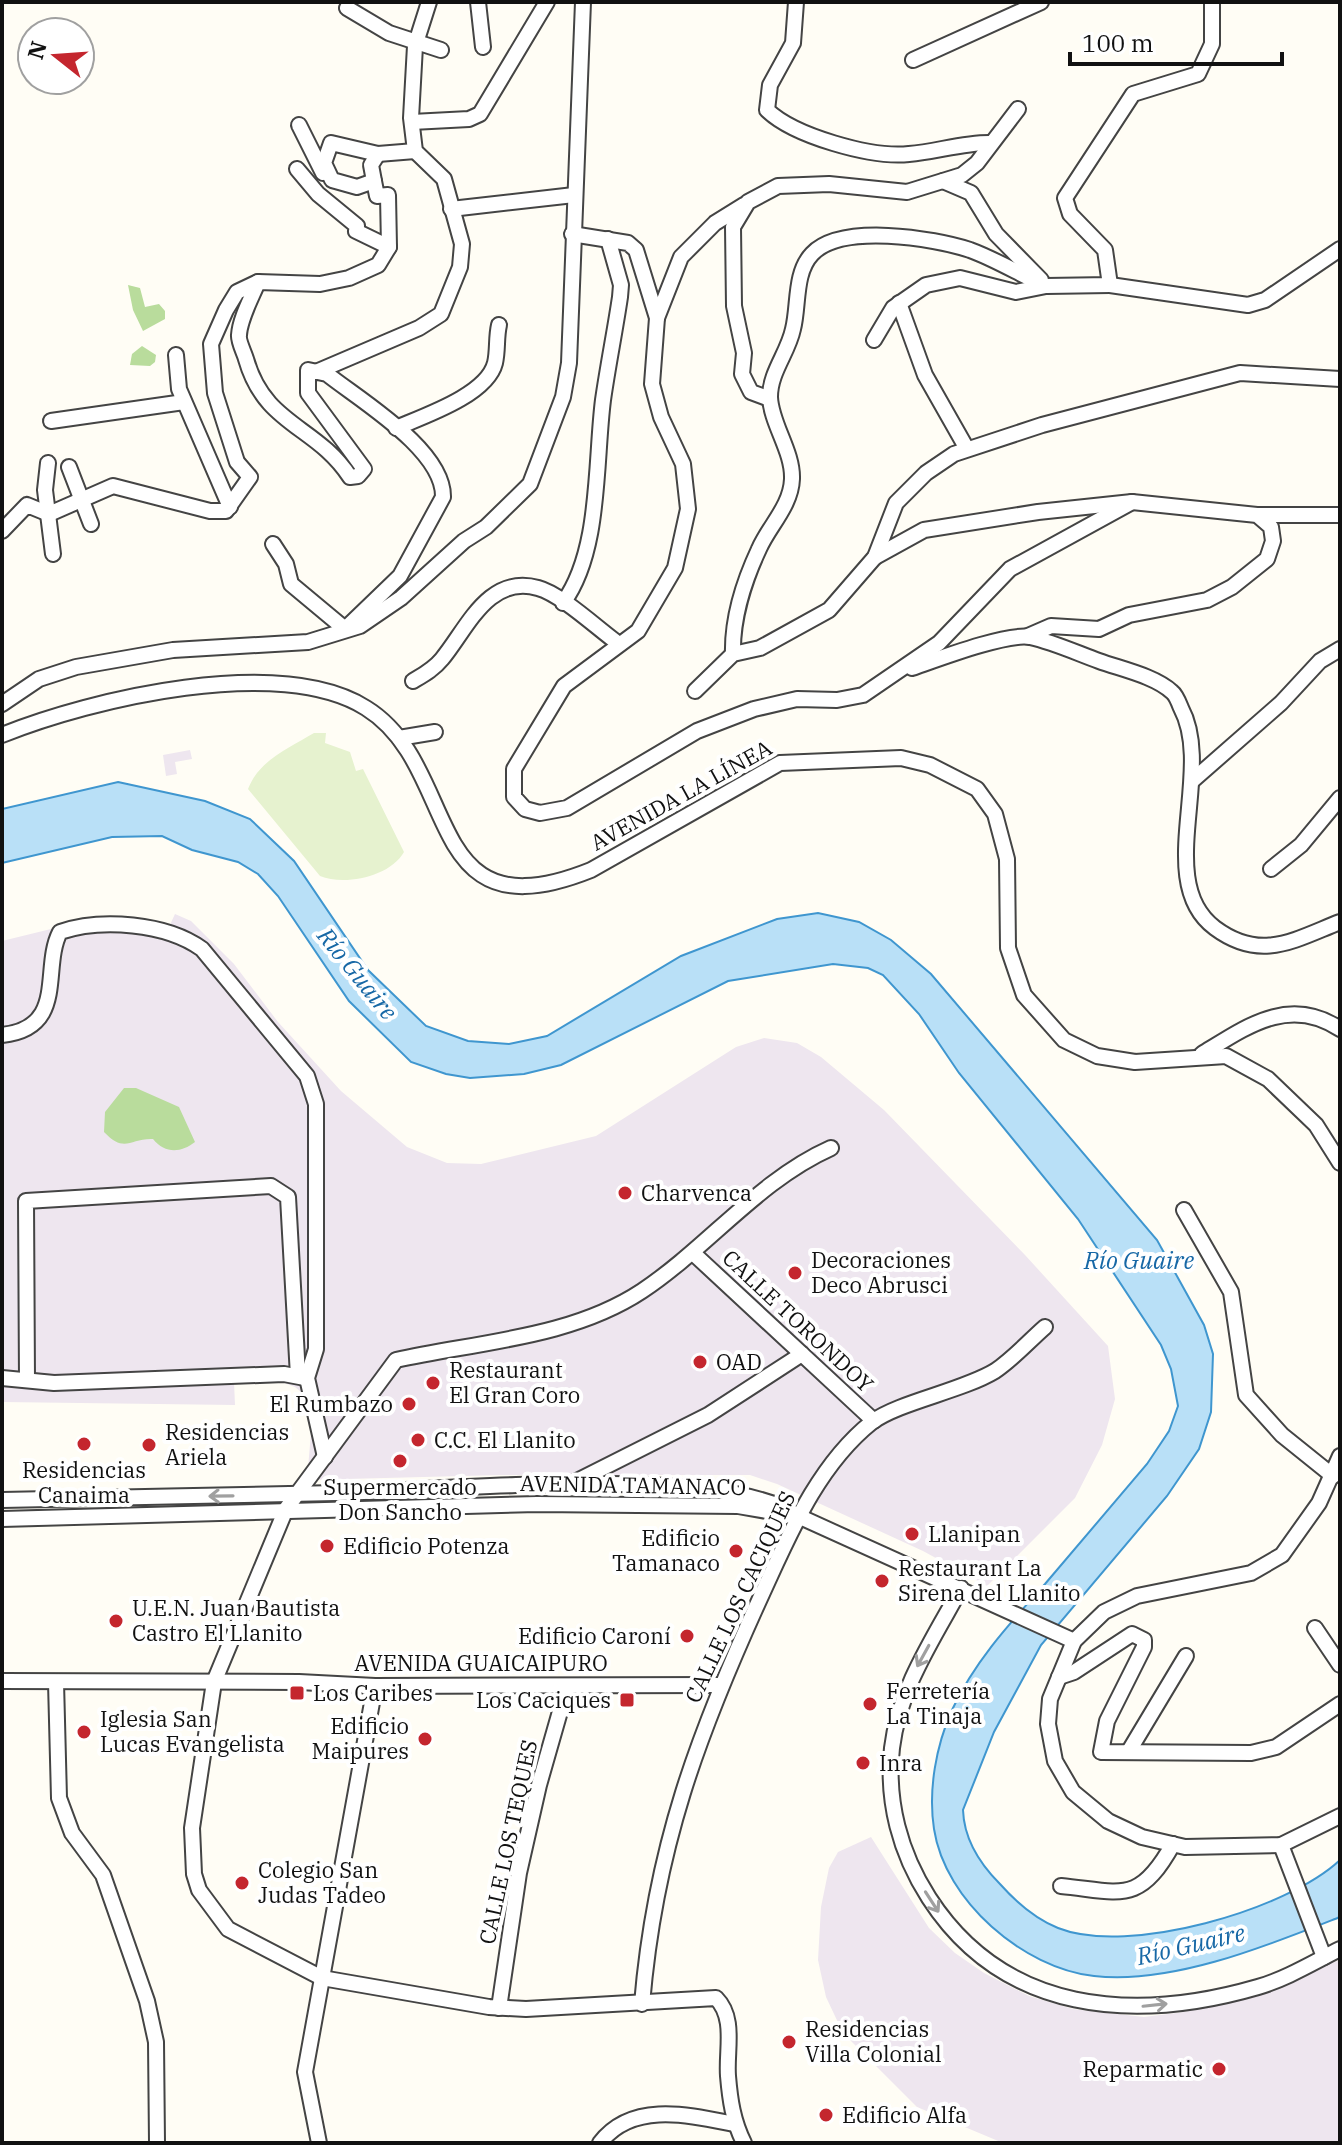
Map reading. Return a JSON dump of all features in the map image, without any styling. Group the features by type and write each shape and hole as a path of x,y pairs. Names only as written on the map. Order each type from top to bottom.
{"street":[{"path":"316,372 419,328 441,314 460,267 462,244 444,179 415,151 412,122 416,41 429,2"},
{"path":"478,2 483,47"},
{"path":"412,122 469,119 480,114 547,2"},
{"path":"2,704 39,679 76,667 173,650 308,642 360,626 401,598 464,541 486,527 530,484 563,397 569,363 583,2"},
{"path":"796,2 793,43 770,85 767,110 780,123 844,145 887,154 989,143"},
{"path":"913,60 1041,2"},
{"path":"1110,285 1105,250 1070,214 1065,198 1133,94 1198,74 1212,44 1212,2"},
{"path":"347,8 389,33 441,50"},
{"path":"1018,109 989,143 977,163 962,175 907,192 829,184 778,186 715,223 681,257 657,318 652,384 661,417 683,464 688,509 675,568 662,596 638,631 564,686 514,769 514,797 525,809 540,813 567,808 697,731 754,709 797,699 837,700 863,695 939,643 1010,569 1132,502"},
{"path":"299,125 326,178 357,187 374,181"},
{"path":"332,180 324,163 331,143 378,154 415,151"},
{"path":"2,531 27,505 47,513 113,486 210,511 226,511 230,507 250,477 237,462 215,393 211,344 237,292 258,282 320,284 349,278 378,265 389,247 388,195 377,196 371,165 378,154"},
{"path":"297,169 318,194 357,226 356,231 389,247"},
{"path":"943,181 971,193 996,234 1046,286"},
{"path":"451,209 574,195"},
{"path":"748,202 733,227 734,306 744,353 742,374 751,392 770,399"},
{"path":"572,234 628,243 636,250 657,318"},
{"path":"733,654 732,629 759,549 784,506 792,479 770,399 772,379 790,342 799,280 810,255 825,244 865,235 929,241 971,251 1046,286"},
{"path":"563,603 576,585 585,559 603,401 620,297 621,285 608,239"},
{"path":"874,340 899,303 926,285 960,278 1016,292 1046,286 1110,285 1248,305 1265,300 1340,249"},
{"path":"258,282 239,335 252,379 269,406 299,431 325,444 350,477 358,476 364,469 308,393 308,370 327,374 396,428 434,465 443,497 400,576 345,629"},
{"path":"899,303 925,375 967,449"},
{"path":"396,428 456,401 482,383 495,366 499,325"},
{"path":"176,355 179,389 230,507"},
{"path":"695,691 733,654 760,648 829,610 875,557 896,503 926,473 954,454 1042,425 1240,373 1340,379"},
{"path":"51,421 184,402"},
{"path":"48,463 47,513 53,554"},
{"path":"69,467 91,524"},
{"path":"875,557 924,530 1132,502 1257,515 1340,515"},
{"path":"893,674 950,654 1028,636 1051,626 1099,629 1129,615 1207,600 1232,587 1267,559 1273,541 1271,527 1257,515"},
{"path":"273,544 286,564 291,584 345,629"},
{"path":"413,681 441,660 485,600 501,591 539,588 619,644"},
{"path":"1028,636 1138,675 1173,692 1192,727 1192,781 1186,813 1187,874 1194,902 1209,924 1247,945 1277,947 1340,922"},
{"path":"1192,781 1281,703 1320,661 1340,649"},
{"name":"AVENIDA LA LÍNEA","path":"2,735 104,700 242,683 296,685 326,690 365,707 389,724 431,795 450,841 465,863 491,879 522,886 559,883 591,870 780,763 901,758 930,765 977,789 995,814 1007,859 1008,948 1024,995 1064,1040 1097,1056 1135,1062 1226,1056 1268,1079 1316,1125 1340,1163"},
{"path":"399,738 435,732"},
{"path":"1271,869 1301,845 1340,798"},
{"path":"2,1035 15,1034 36,1019 48,1002 53,987 54,943 60,932 73,927 146,926 188,939 202,949 313,1087 316,1104 316,1349 302,1377"},
{"path":"1200,1056 1257,1020 1289,1014 1320,1018 1340,1029"},
{"path":"744,2143 734,2124 728,2074 727,2014 716,1998 697,1997 642,2004 499,2008 322,1978 228,1929 199,1890 194,1874 192,1828 214,1682 286,1509 396,1360 516,1338 585,1318 639,1293 693,1253 798,1163 831,1148"},
{"path":"27,1380 26,1201 271,1186 288,1197 302,1377 325,1457"},
{"path":"1184,1210 1231,1292 1246,1395 1282,1435 1333,1476"},
{"name":"CALLE TORONDOY","path":"693,1253 874,1421"},
{"name":"CALLE LOS CACIQUES","path":"642,2004 648,1942 676,1807 721,1685 798,1516 837,1457 874,1421 995,1371 1045,1327"},
{"path":"566,1486 708,1415 802,1354"},
{"path":"2,1378 54,1383 284,1374 302,1377"},
{"path":"1340,1456 1319,1503 1282,1555 1251,1573 1137,1596 1104,1612 1074,1641 1050,1699 1048,1724 1055,1761 1073,1792 1108,1821 1142,1837 1185,1847 1281,1845 1340,1816"},
{"name":"AVENIDA TAMANACO","path":"2,1500 566,1486 722,1491 765,1499 798,1516"},
{"name":"AVENIDA TAMANACO","path":"2,1519 286,1509 677,1505 738,1506 798,1516"},
{"path":"798,1516 1074,1641"},
{"path":"961,1588 916,1669 901,1708 892,1747 890,1785 905,1854 940,1915 982,1960 1024,1984 1062,1997 1140,2007 1220,1997 1261,1986 1340,1949"},
{"path":"1315,1628 1340,1665"},
{"path":"1059,1677 1074,1672 1132,1634 1141,1635 1144,1647 1107,1721 1101,1752 1251,1753 1276,1747 1340,1704"},
{"path":"1129,1751 1186,1656"},
{"name":"AVENIDA GUAICAIPURO","path":"2,1681 375,1686 721,1685"},
{"path":"56,1682 56,1779 59,1798 72,1833 103,1875 147,2001 156,2042 157,2143"},
{"path":"319,2143 305,2072 375,1686"},
{"name":"CALLE LOS TEQUES","path":"499,2008 519,1873 539,1785 567,1687"},
{"path":"1061,1886 1126,1892 1138,1889 1158,1870 1173,1844"},
{"path":"1281,1845 1324,1957"},
{"path":"600,2143 620,2124 660,2114 734,2124"}],"shaded area":[{"path":"190,750 192,759 175,762 177,774 166,776 163,755"},
{"path":"175,914 191,921 234,964 278,1022 341,1091 407,1147 447,1163 481,1164 596,1136 736,1047 764,1038 797,1043 821,1057 884,1110 1025,1255 1108,1346 1115,1399 1102,1445 1075,1498 987,1586 923,1551 777,1484 750,1475 501,1475 307,1480 312,1421 307,1397 295,1387 279,1381 234,1382 235,1405 2,1402 2,941 55,928 169,927"},
{"path":"871,1837 929,1928 955,1953 984,1973 1029,1996 1073,2009 1144,2017 1184,2012 1234,1999 1340,1960 1340,2143 1003,2143 917,2107 843,2033 826,1997 818,1960 821,1907 829,1868 838,1852"}],"green space":[{"path":"128,285 140,288 145,307 159,304 165,311 165,319 143,331 133,310"},
{"path":"142,346 156,355 155,362 150,366 130,365 132,354"},
{"path":"314,733 326,733 325,743 350,752 356,771 363,769 404,852 388,868 353,879 320,876 248,789 267,762"},
{"path":"124,1088 136,1088 179,1107 195,1142 173,1150 153,1139 123,1144 111,1139 104,1132 105,1112"}],"water":[{"name":"Río Guaire","path":"118,782 205,801 250,819 294,861 368,970 426,1026 468,1041 509,1044 547,1036 681,956 777,919 818,913 859,922 891,940 931,974 1157,1240 1204,1325 1213,1354 1211,1412 1199,1449 1167,1496 1041,1645 994,1732 963,1810 970,1841 993,1876 1027,1909 1058,1928 1088,1935 1124,1936 1164,1932 1246,1911 1283,1896 1316,1878 1340,1860 1340,1917 1252,1950 1187,1969 1155,1975 1094,1976 1041,1960 1015,1945 971,1905 941,1856 932,1814 933,1784 942,1738 961,1692 1006,1628 1147,1464 1169,1431 1178,1406 1171,1369 1161,1345 1078,1219 959,1073 919,1014 883,975 868,968 833,964 728,981 561,1065 524,1074 470,1078 446,1074 411,1062 349,1001 278,896 258,874 238,862 192,850 162,836 112,837 2,863 2,809"}],"place":[{"name":"Charvenca","path":"625,1193"},
{"name":"Decoraciones Deco Abrusci","path":"795,1273"},
{"name":"OAD","path":"700,1362"},
{"name":"Restaurant El Gran Coro","path":"433,1383"},
{"name":"El Rumbazo","path":"409,1404"},
{"name":"C.C. El Llanito","path":"418,1440"},
{"name":"Residencias Canaima","path":"84,1444"},
{"name":"Residencias Ariela","path":"149,1445"},
{"name":"Supermercado Don Sancho","path":"400,1461"},
{"name":"Llanipan","path":"912,1534"},
{"name":"Edificio Potenza","path":"327,1546"},
{"name":"Edificio Tamanaco","path":"736,1551"},
{"name":"Restaurant La Sirena del Llanito","path":"882,1581"},
{"name":"U.E.N. Juan Bautista Castro El Llanito","path":"116,1621"},
{"name":"Edificio Caroní","path":"687,1636"},
{"name":"Los Caribes","path":"297,1693"},
{"name":"Los Caciques","path":"627,1700"},
{"name":"Ferretería La Tinaja","path":"870,1704"},
{"name":"Iglesia San Lucas Evangelista","path":"84,1732"},
{"name":"Edificio Maipures","path":"425,1739"},
{"name":"Inra","path":"863,1763"},
{"name":"Colegio San Judas Tadeo","path":"242,1883"},
{"name":"Residencias Villa Colonial","path":"789,2042"},
{"name":"Reparmatic","path":"1219,2069"},
{"name":"Edificio Alfa","path":"826,2115"}]}
